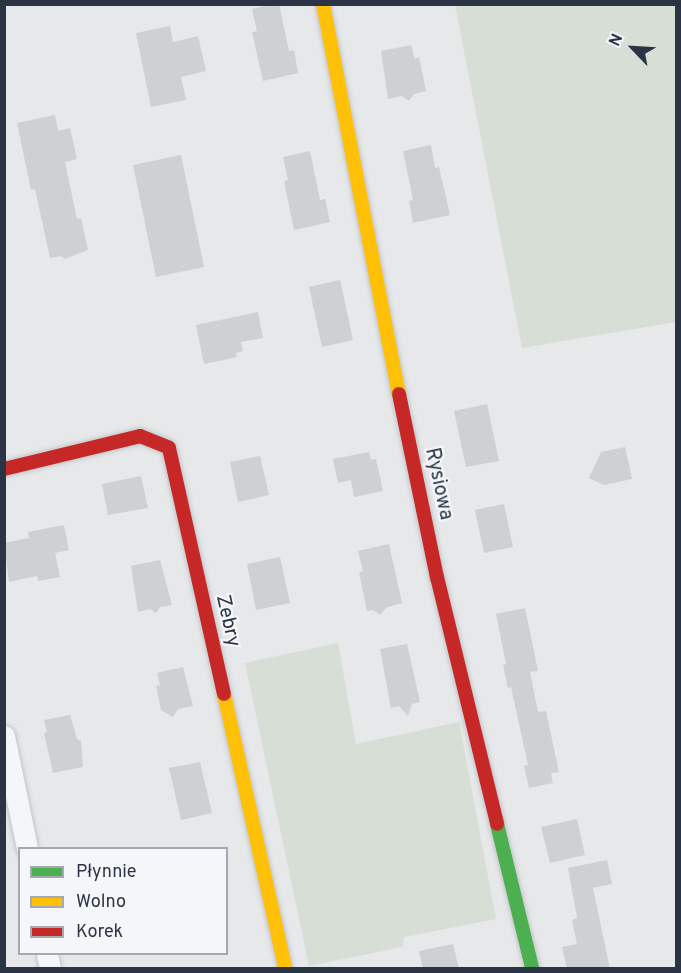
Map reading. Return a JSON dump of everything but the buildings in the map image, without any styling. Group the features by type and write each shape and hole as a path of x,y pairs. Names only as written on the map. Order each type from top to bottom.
{"street":[{"name":"Rysiowa","path":"323,4 374,273 437,577 532,969"},
{"name":"Zebry","path":"4,469 140,436 169,448 285,969"},
{"path":"4,735 27,847"}],"shaded area":[{"path":"455,5 676,5 676,322 522,348"},
{"path":"338,643 356,744 459,722 496,919 404,937 402,947 309,966 245,663"}],"traffic: fast":[{"path":"497,824 532,968"}],"traffic: slow":[{"path":"323,4 399,394"},
{"path":"224,694 285,968"}],"traffic: jam":[{"path":"399,394 437,577 497,824"},
{"path":"4,469 140,436 169,448 224,694"}]}
